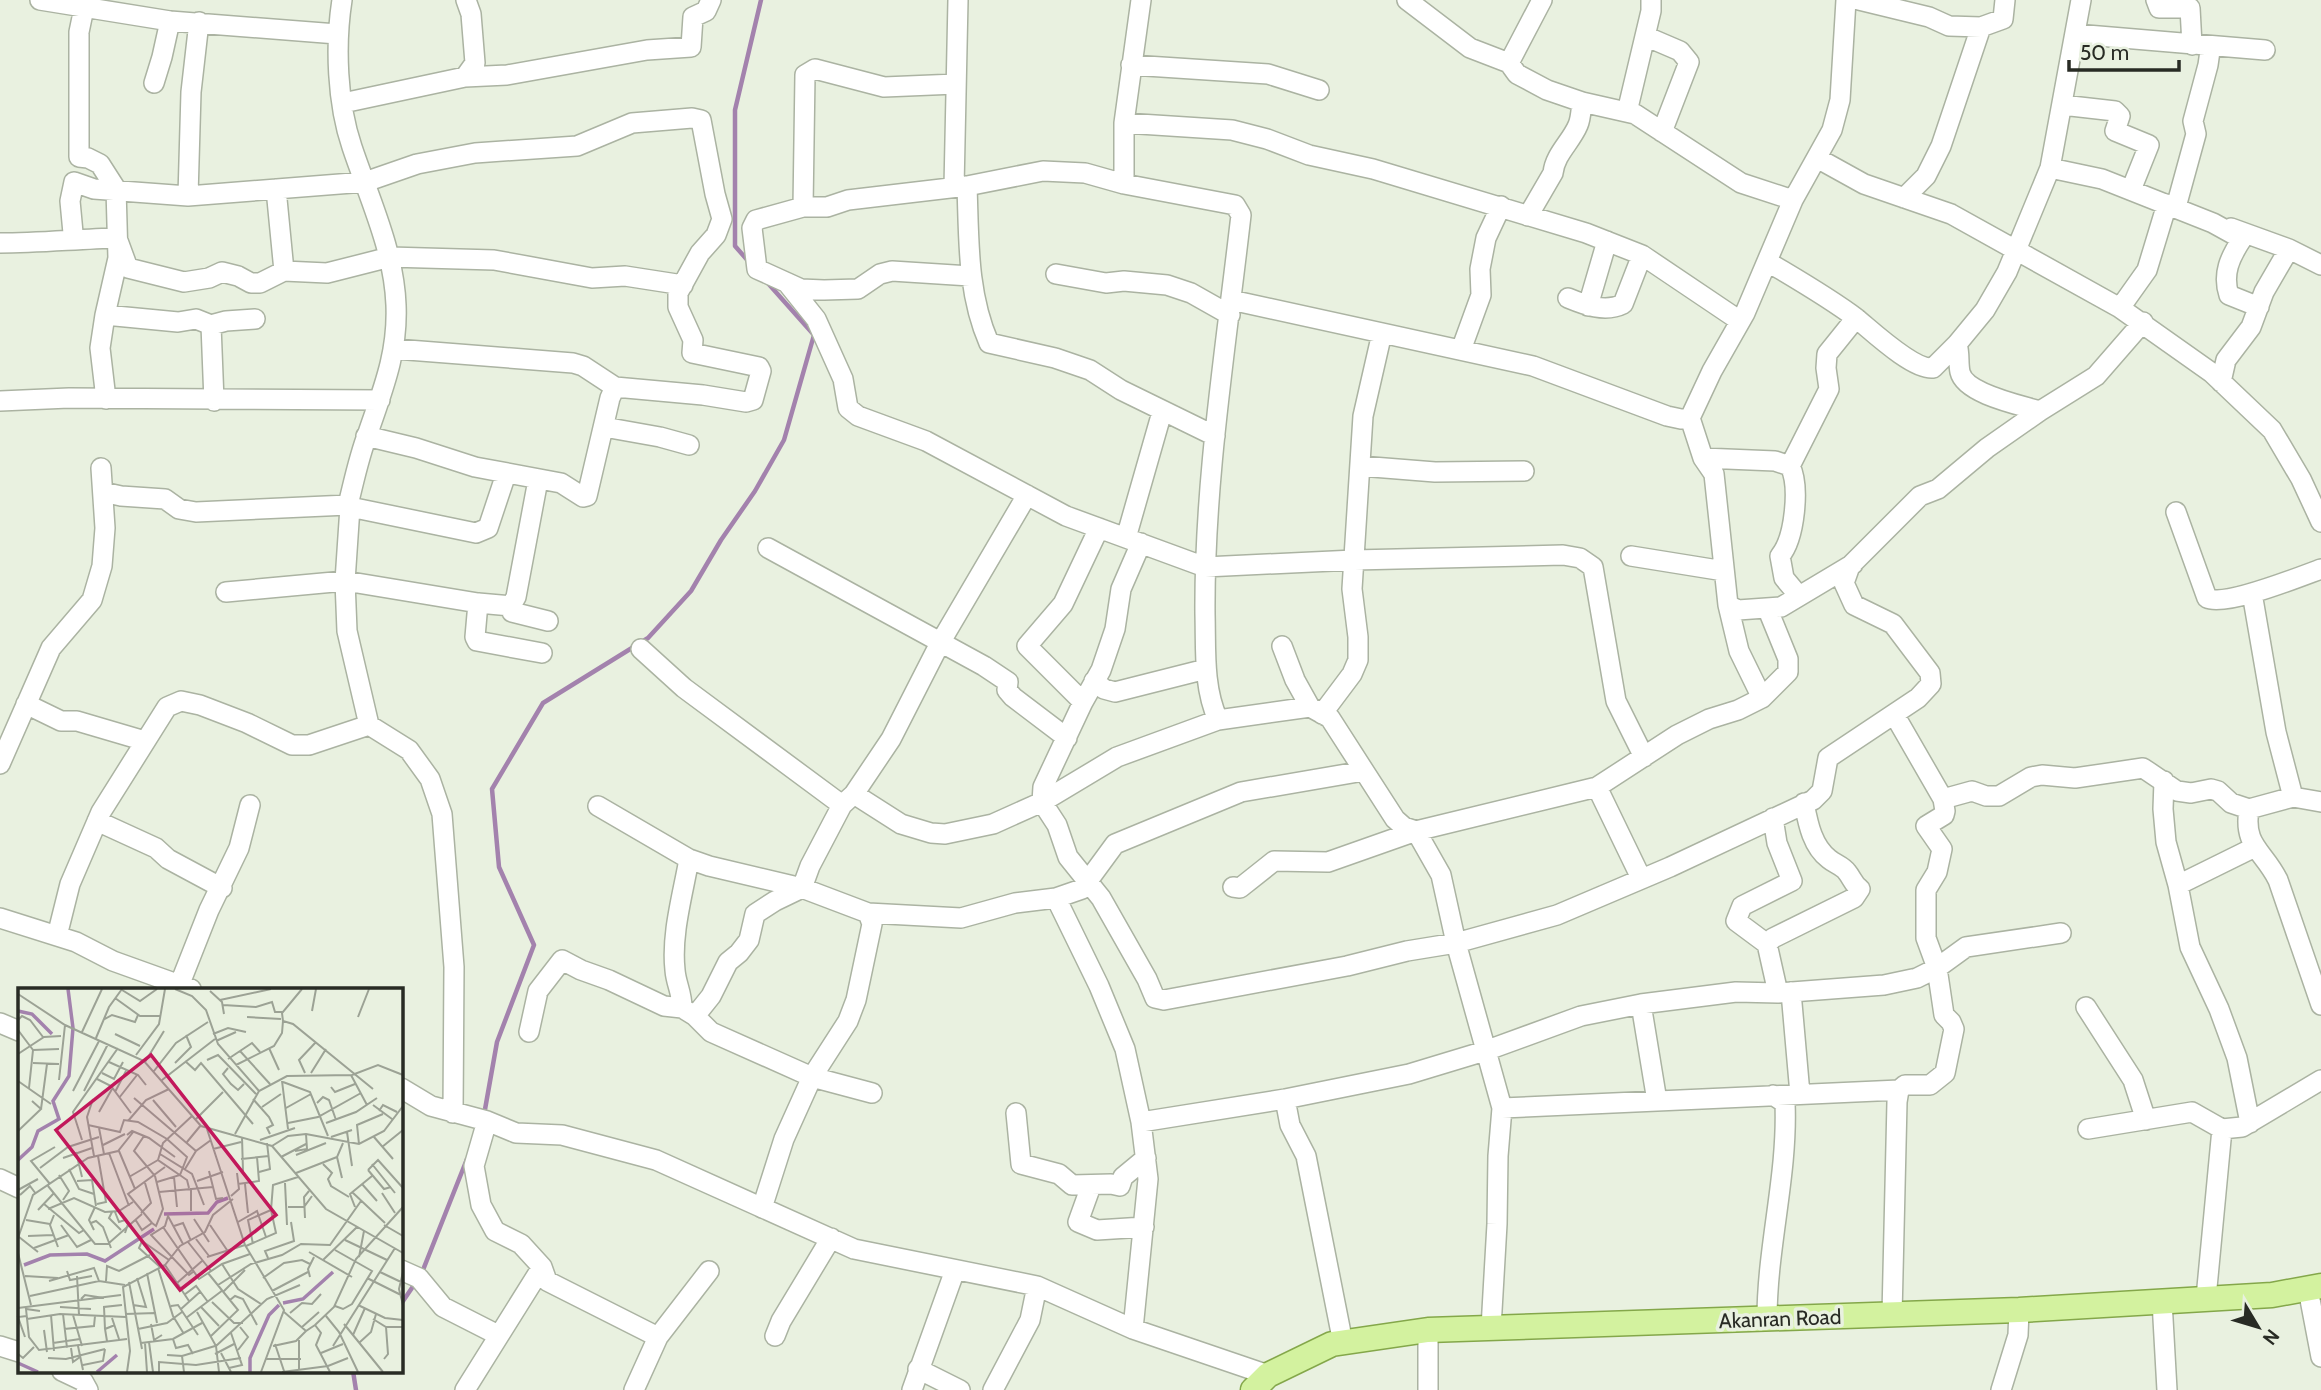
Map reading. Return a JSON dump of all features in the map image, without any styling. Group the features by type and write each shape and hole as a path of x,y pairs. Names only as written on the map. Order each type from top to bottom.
{"main road":[{"name":"Akanran Road","path":"1260,1382 1332,1344 1428,1330 2019,1310 2272,1295 2315,1287"}],"street":[{"path":"40,0 170,21 337,34"},
{"path":"342,0 337,34 343,103 351,145 390,257 397,304 395,349 366,436 349,506 345,581 347,631 369,725 409,750 430,779 442,814 454,967 453,1113"},
{"path":"465,77 475,63 471,14 466,0"},
{"path":"343,103 465,77 507,75 647,50 691,47 693,18 706,11 711,0"},
{"path":"958,0 956,84 960,186 970,276 989,343 1055,358 1090,370 1162,412 1215,436"},
{"path":"1124,184 1124,123 1141,0"},
{"path":"1407,0 1470,48 1509,63 1517,74 1547,90 1642,117 1741,183 1793,200"},
{"path":"1509,63 1542,0"},
{"path":"1627,112 1651,11 1651,0"},
{"path":"1762,698 1739,651 1728,605 1714,474 1703,457 1690,418 1768,262 1793,200 1832,130 1840,100 1846,0"},
{"path":"1859,0 1929,17 1949,26 1981,27 2003,19 2005,0"},
{"path":"1768,262 1856,318 1879,338 1928,369 1933,368 1985,310 2007,272 2050,169 2081,0"},
{"path":"2120,308 2147,270 2172,206 2196,134 2193,121 2210,56 2200,45 2190,8 2159,8 2156,0"},
{"path":"84,8 79,32 79,157 100,164 116,190 118,258 100,348 106,399"},
{"path":"154,83 170,21"},
{"path":"188,196 191,92 199,22"},
{"path":"1904,198 1926,176 1941,146 1981,27"},
{"path":"2075,34 2265,50"},
{"path":"1645,36 1680,51 1689,62 1662,132"},
{"path":"1132,65 1268,74 1319,90"},
{"path":"803,207 805,75 815,69 884,88 956,84"},
{"path":"1528,216 1579,123 1582,102"},
{"path":"2062,105 2115,111 2120,116 2115,131 2149,145 2131,190"},
{"path":"71,240 73,233 70,201 74,182 94,189 188,196 365,182 417,164 475,153 577,146 632,123 692,118 701,120 722,219 716,235 700,253 678,293 678,307 693,340 692,353 759,367 761,371 753,400 746,402 615,387 583,366 573,363 395,349"},
{"path":"1124,123 1232,130 1267,139 1309,155 1373,169 1501,206 1642,255 1740,321"},
{"path":"1817,158 1864,184 1951,214 2143,322 2221,382 2272,430 2301,479 2321,523"},
{"path":"2050,169 2102,179 2213,223 2242,239 2226,269 2229,295 2259,307"},
{"path":"970,276 892,271 880,274 858,289 801,289 757,269 752,228 756,220 803,207 827,207 848,200 960,186 1043,171 1085,173 1124,184 1235,205 1241,215 1215,436 1205,568 1206,668 1218,720"},
{"path":"276,189 284,271"},
{"path":"1461,350 1481,295 1480,269 1486,238 1501,206"},
{"path":"2213,223 2243,230 2321,265"},
{"path":"117,238 128,268 184,282 209,278 222,272 251,283 260,283 284,271 327,273 390,257 494,260 592,278 625,276 683,285"},
{"path":"0,243 60,243 117,238"},
{"path":"1588,306 1607,241"},
{"path":"2221,382 2225,360 2251,327 2264,292 2289,249"},
{"path":"1568,298 1588,306 1606,308 1623,304 1642,255"},
{"path":"1056,274 1106,282 1167,285 1230,307 1382,333 1533,366 1667,416 1690,418"},
{"path":"788,284 816,319 843,379 848,408 858,416 926,441 1066,516 1205,568 1353,559 1563,555 1580,558 1593,567 1616,701 1644,757"},
{"path":"105,315 178,322 196,319 212,325 255,319"},
{"path":"1790,466 1829,389 1827,354 1856,318"},
{"path":"1162,412 1121,589 1115,629 1101,670 1043,787 1042,802 1057,825 1068,857 1101,898 1147,978 1155,998 1164,1000 1456,943 1558,915 1773,818 1822,791 1828,758 1894,714 1926,691 1931,684 1930,673 1893,624 1854,605 1844,583 1850,566 1920,496 1938,489 2040,411 2096,376 2143,322"},
{"path":"212,325 214,401"},
{"path":"641,649 684,688 848,800 901,824 931,833 945,834 993,824 1042,802 1117,757 1218,720 1316,710 1352,674 1358,660 1352,589 1363,416 1382,333"},
{"path":"1957,344 1961,356 1960,371 1964,380 1976,390 2040,411"},
{"path":"366,436 506,474 561,483 587,496 610,398 615,387"},
{"path":"0,401 380,400"},
{"path":"604,427 689,445"},
{"path":"1703,457 1775,461 1790,466 1796,478 1792,530 1788,547 1780,556 1784,578 1799,596"},
{"path":"1360,466 1435,472 1524,471"},
{"path":"0,764 51,648 92,600 102,566 105,528 102,468"},
{"path":"103,492 165,499 179,509 196,512 349,506 476,533 488,528 506,474"},
{"path":"503,645 516,597 538,480"},
{"path":"688,1012 711,996 729,962 749,940 755,914 802,888 810,866 848,800 891,738 940,643 1027,495"},
{"path":"2176,512 2207,598 2220,601 2252,593 2321,569"},
{"path":"1083,702 1027,646 1063,604 1099,528"},
{"path":"768,548 1009,682 1007,690 1013,697 1067,738"},
{"path":"1728,605 1738,610 1769,610 1781,607 1871,552"},
{"path":"1631,556 1724,571"},
{"path":"226,592 345,581 511,609 548,621"},
{"path":"2252,593 2276,732 2292,797"},
{"path":"478,603 477,641 542,653"},
{"path":"1233,887 1240,888 1274,861 1328,862 1416,831 1597,787 1677,735 1762,698 1788,672 1788,659 1769,610"},
{"path":"1282,646 1295,680 1316,710 1330,718 1341,733 1395,819 1416,831 1441,875 1456,943 1502,1108 1491,1328"},
{"path":"1094,681 1104,689 1115,692 1206,668"},
{"path":"57,936 70,884 97,821 167,706 180,701 200,705 247,723 292,745 309,745 369,725"},
{"path":"26,704 61,721 77,721 145,741"},
{"path":"1892,1315 1896,1102 1899,1090 1905,1085 1930,1085 1945,1073 1954,1029 1944,1015 1937,968 1926,938 1926,894 1937,872 1942,849 1926,826 1944,815 1945,807 1894,714"},
{"path":"1943,799 1972,791 1986,796 1999,796 2031,777 2042,775 2075,778 2143,768 2183,792 2211,789 2218,791 2231,803 2249,809 2292,797 2321,803"},
{"path":"598,806 688,859 709,866 802,888 868,913 961,918 1015,903 1056,898 1082,889 1115,844 1241,792 1364,771"},
{"path":"2164,781 2166,842 2178,885 2189,947 2219,1009 2237,1058 2250,1123"},
{"path":"1597,787 1641,878"},
{"path":"1767,944 1773,938 1854,898 1860,889 1854,885 1846,870 1828,858 1817,846 1808,826 1804,803"},
{"path":"0,918 57,936 185,988 205,920 239,848 250,805"},
{"path":"2249,809 2248,835 2270,864 2278,880 2321,1005"},
{"path":"1773,818 1777,843 1793,881 1742,906 1736,920 1767,944 1784,992 1799,1089"},
{"path":"97,821 156,848 168,859 222,888"},
{"path":"2178,885 2255,847"},
{"path":"688,859 677,935 675,971 688,1012"},
{"path":"1056,898 1099,986 1125,1049 1140,1122 1148,1179 1133,1329"},
{"path":"762,1208 784,1139 811,1077 848,1021 856,1000 872,924 868,913"},
{"path":"1140,1122 1285,1099 1409,1074 1485,1051 1581,1016 1642,1004 1736,992 1784,992 1884,985 1917,978 1937,968 1966,947 2061,933"},
{"path":"529,1032 538,991 562,960 664,1006 688,1012 711,1032 811,1077 872,1093"},
{"path":"1642,1004 1657,1101"},
{"path":"2086,1007 2133,1080 2146,1120"},
{"path":"0,1023 18,1031"},
{"path":"2088,1129 2192,1112 2222,1129 2242,1127 2321,1080"},
{"path":"402,1089 431,1106 516,1133 562,1135 656,1160 854,1249 1037,1286 1260,1382"},
{"path":"1502,1108 1773,1095 1799,1089 1899,1090"},
{"path":"1767,1318 1774,1225 1787,1137 1785,1103 1773,1095"},
{"path":"1285,1099 1290,1125 1306,1156 1343,1343"},
{"path":"1016,1113 1021,1164 1059,1174 1072,1185 1120,1186 1123,1177 1146,1158"},
{"path":"482,1120 474,1166 481,1206 495,1231 521,1244 542,1267 547,1281 658,1337"},
{"path":"2206,1298 2222,1129"},
{"path":"0,1180 18,1188"},
{"path":"1091,1186 1078,1222 1097,1230 1144,1227"},
{"path":"775,1336 781,1321 831,1238"},
{"path":"465,1390 542,1267"},
{"path":"402,1270 419,1278 443,1307 498,1335"},
{"path":"912,1390 956,1270"},
{"path":"634,1390 658,1337 709,1271"},
{"path":"993,1390 1030,1320 1037,1286"},
{"path":"2315,1287 2321,1357"},
{"path":"2162,1301 2167,1390"},
{"path":"2001,1390 2018,1335 2019,1310"},
{"path":"1427,1390 1428,1330"},
{"path":"0,1346 18,1352"},
{"path":"918,1369 960,1390"},
{"path":"64,1372 85,1381"}],"waterway":[{"path":"749,262 735,246 735,110 761,0"},
{"path":"484,1115 497,1042 534,945 499,867 492,789 543,703 648,638 691,591 784,440 814,335 766,281"},
{"path":"421,1275 467,1159"},
{"path":"402,1303 416,1282"},
{"path":"353,1372 356,1390"}]}
